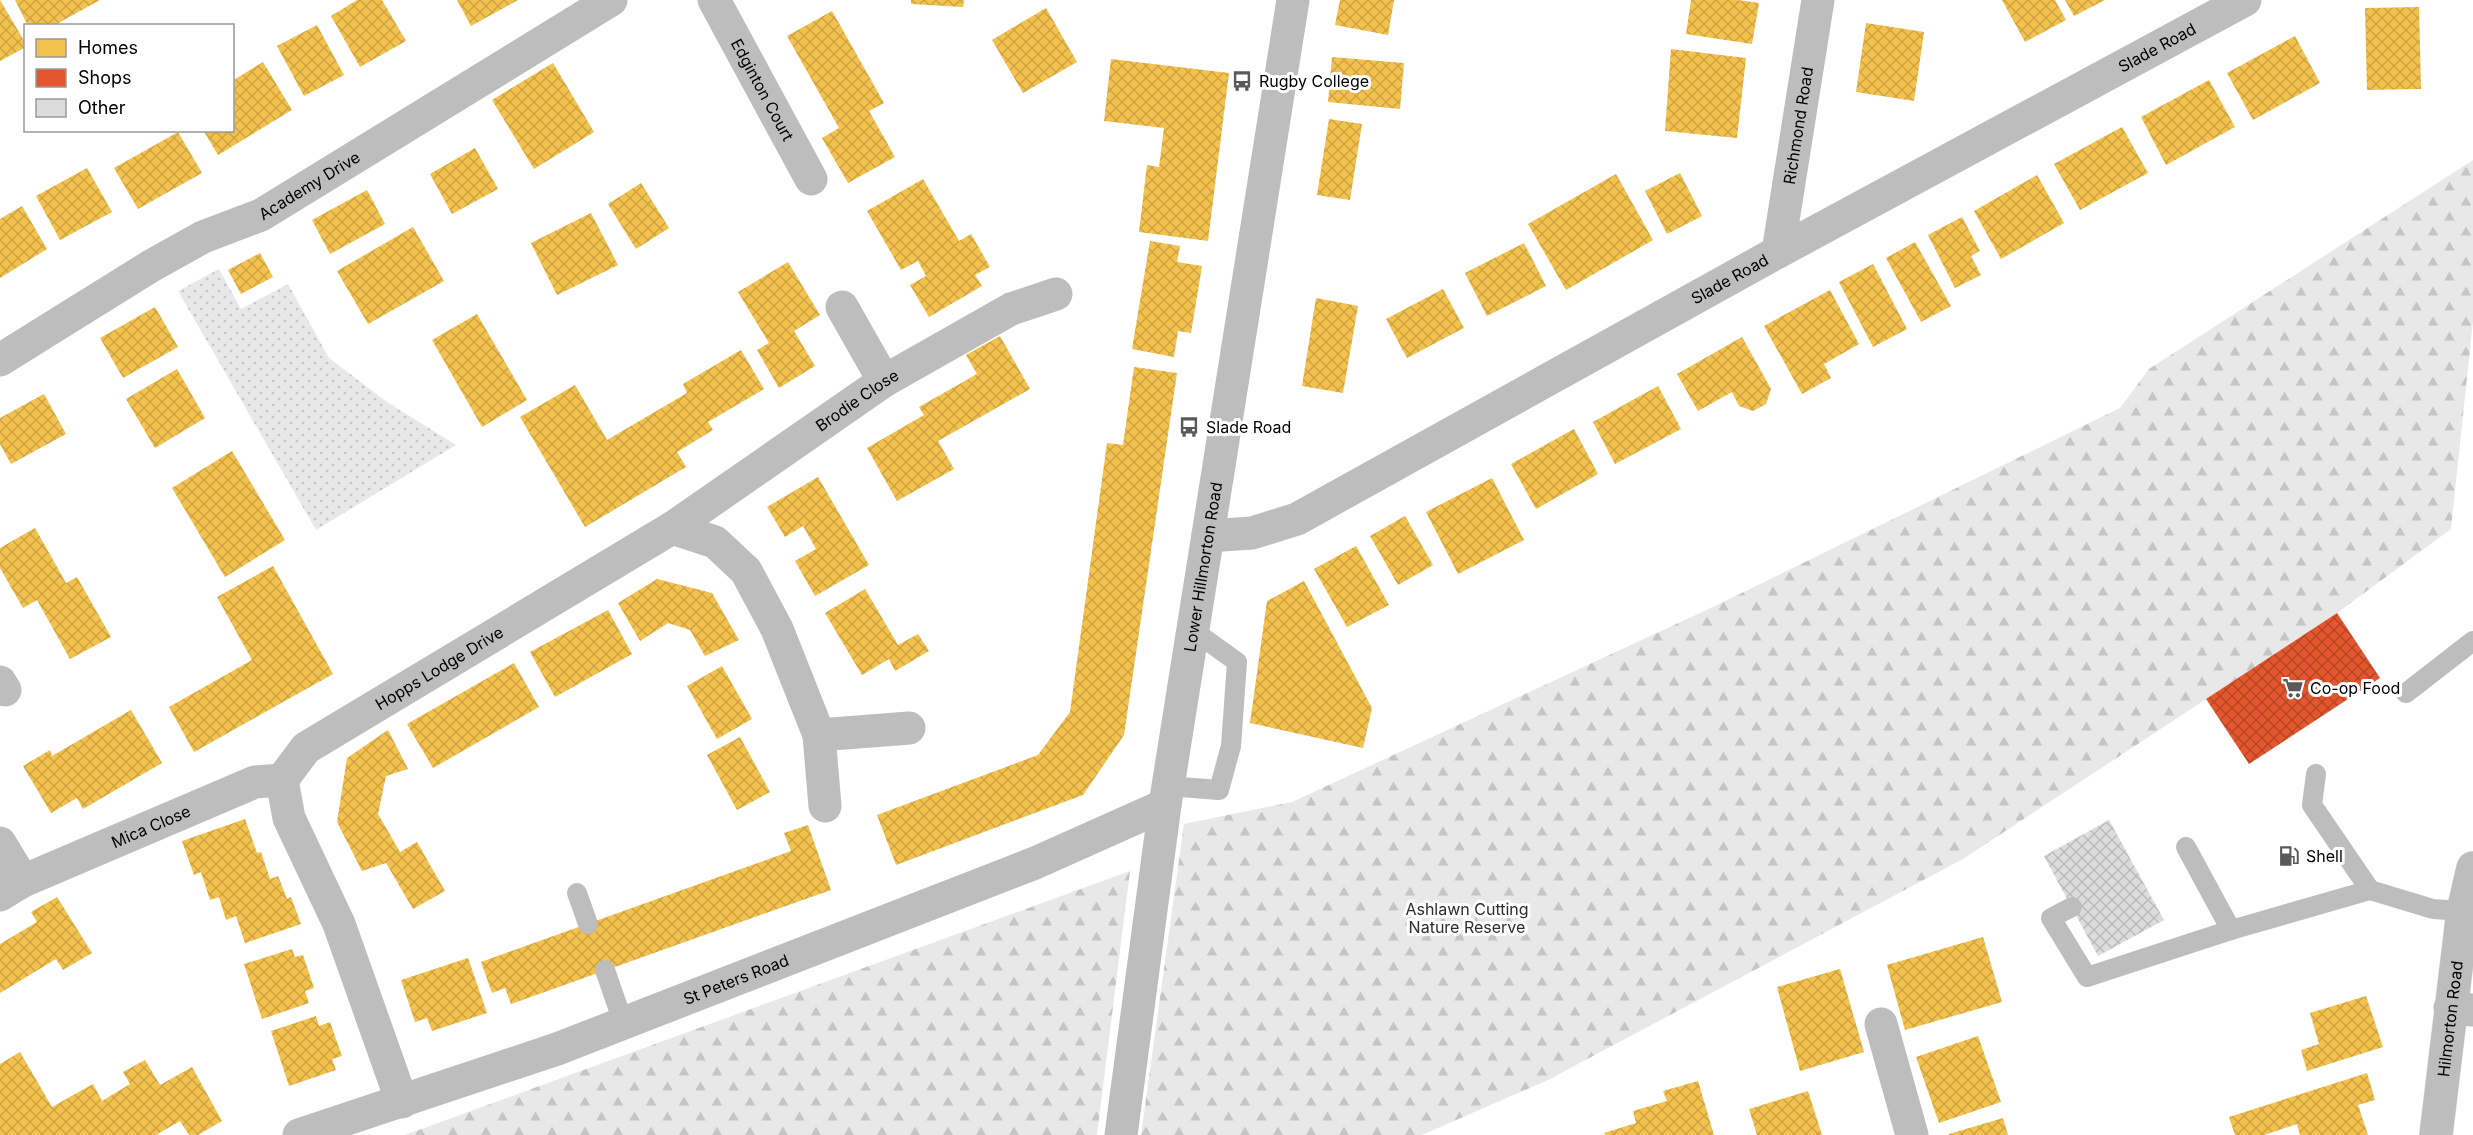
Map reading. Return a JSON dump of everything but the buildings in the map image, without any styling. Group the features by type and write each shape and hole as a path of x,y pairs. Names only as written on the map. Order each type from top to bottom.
{"main road":[{"name":"Academy Drive","path":"0,360 151,266 203,237 261,215 572,10 611,0"},
{"name":"Edginton Court","path":"714,0 811,179"},
{"name":"Lower Hillmorton Road","path":"1121,1135 1165,809 1293,0"},
{"name":"Richmond Road","path":"1778,252 1818,0"},
{"name":"Slade Road","path":"1208,536 1252,533 1297,519 1778,252 2245,0"},
{"name":"Brodie Close","path":"672,528 884,381 1011,309 1056,294"},
{"path":"842,307 884,381"},
{"path":"672,528 715,542 746,571 777,629 819,735 825,806"},
{"name":"Hopps Lodge Drive","path":"282,780 306,748 672,528"},
{"path":"819,735 909,728"},
{"path":"282,780 290,818 339,924 402,1102"},
{"name":"Mica Close","path":"0,843 11,888 255,782 282,780"},
{"name":"St Peters Road","path":"299,1135 557,1049 867,930 1165,809"},
{"name":"Hilmorton Road","path":"2436,1135 2462,1009 2463,911 2473,868"},
{"path":"1881,1024 1912,1135"}],"lane":[{"path":"1165,809 1219,790 1231,746 1237,662 1194,631"},
{"path":"2406,693 2473,641"},
{"path":"2316,774 2312,805 2370,890"},
{"path":"2186,847 2231,930"},
{"path":"2072,907 2051,918 2087,976 2231,930 2370,890 2433,909 2463,911"},
{"path":"578,893 588,924"},
{"path":"604,970 623,1022"}],"green space":[{"name":"Ashlawn Cutting Nature Reserve","path":"2473,160 2473,321 2451,529 2337,613 1963,859 1548,1080 1422,1135 1141,1135 1184,824 1292,802 1715,606 2120,408 2149,369"},
{"path":"219,269 241,309 288,284 329,358 387,402 456,445 316,530 178,291"},
{"path":"1130,871 1097,1135 405,1135"}],"place":[{"name":"Rugby College","path":"1242,81"},
{"name":"Slade Road","path":"1189,427"},
{"name":"Co-op Food","path":"2293,688"},
{"name":"Shell","path":"2289,856"}]}
